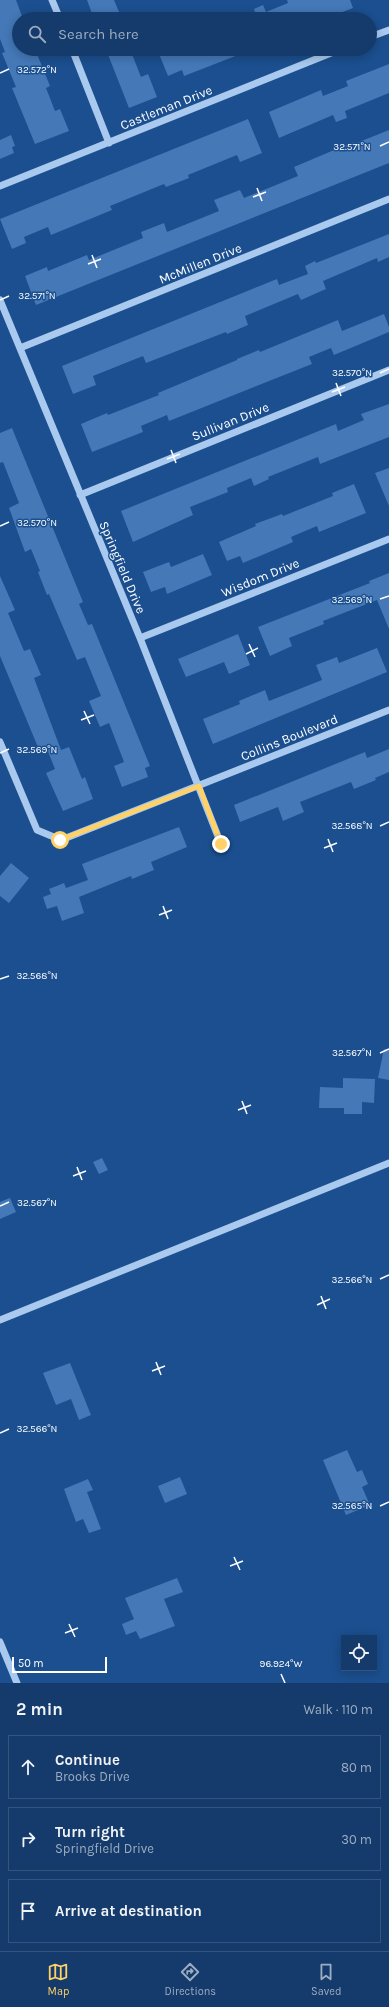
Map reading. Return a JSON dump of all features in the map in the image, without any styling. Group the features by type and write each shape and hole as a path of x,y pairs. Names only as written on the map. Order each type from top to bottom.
{"street":[{"path":"52,0 57,12"},
{"path":"377,34 389,30"},
{"path":"75,56 109,143"},
{"name":"Castleman Drive","path":"0,186 324,56"},
{"name":"McMillen Drive","path":"20,348 389,199"},
{"name":"Springfield Drive","path":"0,300 140,638 221,844"},
{"name":"Sullivan Drive","path":"80,495 389,370"},
{"name":"Wisdom Drive","path":"140,638 389,539"},
{"name":"Collins Boulevard","path":"0,742 36,830 60,840 389,710"},
{"path":"0,1320 389,1164"},
{"path":"0,1642 17,1683"}],"building":[{"path":"0,0 16,0 20,12 12,12 12,56 38,56 50,86 46,88 55,111 60,109 69,131 35,144 12,88 16,87 2,53 5,52 0,39"},
{"path":"87,0 114,0 119,12 91,12"},
{"path":"287,0 350,0 353,8 342,12 266,12 288,3"},
{"path":"263,5 266,12 255,12 254,9"},
{"path":"109,56 133,56 141,77 148,74 157,97 129,108"},
{"path":"160,56 236,56 184,76 182,70 168,76"},
{"path":"389,64 389,93 345,111 347,118 336,122 333,115 279,138 269,112 321,90 323,96 348,86 346,81"},
{"path":"248,119 262,153 240,162 237,155 188,175 189,178 166,187 164,184 110,206 112,210 51,235 48,227 24,237 26,243 12,249 0,219"},
{"path":"389,130 389,163 36,305 25,276 47,267 48,271 87,255 89,260 143,238 141,232 164,223 167,232 219,211 214,200 240,190 244,198 298,176 294,167 353,142 354,144"},
{"path":"11,135 15,146 12,147 14,153 0,159 0,140"},
{"path":"389,234 389,257 378,262 377,258 323,281 326,289 301,300 298,294 245,316 248,325 227,334 226,332 146,363 143,356 93,376 96,385 73,394 62,366 277,279 279,285 308,274 305,266 315,261 316,263"},
{"path":"384,314 389,327 389,332 334,355 331,348 309,357 312,364 169,421 167,415 141,426 143,432 92,452 81,424 107,413 108,415 159,395 158,393 237,359 259,350 260,352 338,320 342,331"},
{"path":"389,404 389,437 320,464 318,457 268,477 269,479 254,486 251,478 227,488 228,492 190,507 193,515 133,542 121,511 336,424 338,431 364,420 361,414"},
{"path":"12,428 83,602 79,604 88,625 92,624 150,766 145,768 148,777 122,787 114,766 124,762 109,723 100,727 89,701 101,696 85,657 77,660 49,594 47,595 38,572 40,571 31,549 25,552 9,508 19,503 3,462 0,463 0,433"},
{"path":"389,468 389,506 375,473"},
{"path":"354,484 366,513 319,532 317,526 291,537 293,542 243,563 240,556 227,561 219,542 256,526 255,524 282,514 283,516 333,496 332,493"},
{"path":"203,554 212,575 167,594 165,587 151,592 143,572 169,562 171,567"},
{"path":"389,573 389,629 377,600 323,621 324,624 289,638 292,646 270,656 258,627 370,583 369,581"},
{"path":"0,576 15,610 8,613 24,651 30,649 41,675 34,678 61,750 69,747 82,779 85,777 93,799 63,811 46,773 55,769 47,749 40,752 0,656"},
{"path":"238,634 250,665 229,674 224,662 186,677 178,659"},
{"path":"377,648 387,672 213,744 203,719 240,704 239,701 265,690 269,701 322,680 316,665 337,657 339,663"},
{"path":"389,749 389,772 375,778 376,780 354,789 351,782 300,802 304,812 283,821 278,807 240,822 234,805 365,752 367,758"},
{"path":"179,827 187,847 151,862 154,870 132,879 131,876 79,897 84,913 62,921 57,906 47,909 43,897 51,894 49,889 64,883 66,888 88,880 82,864"},
{"path":"11,863 29,878 9,903 0,896 0,876"},
{"path":"384,1049 389,1050 389,1080 378,1078"},
{"path":"343,1078 375,1079 374,1103 362,1102 362,1114 344,1114 344,1108 319,1108 320,1087 343,1088"},
{"path":"102,1158 108,1170 99,1174 93,1162"},
{"path":"10,1198 16,1212 0,1219 0,1202"},
{"path":"70,1363 91,1415 79,1420 71,1399 56,1405 43,1373"},
{"path":"347,1450 357,1472 362,1470 368,1484 362,1487 370,1505 346,1515 323,1460"},
{"path":"180,1477 187,1494 165,1503 158,1486"},
{"path":"88,1479 93,1490 87,1492 101,1529 89,1533 83,1519 76,1522 64,1489"},
{"path":"177,1578 183,1592 164,1599 175,1626 140,1639 136,1631 126,1635 122,1624 134,1619 125,1598"}],"route":[{"path":"60,840 199,786 221,844"}]}
